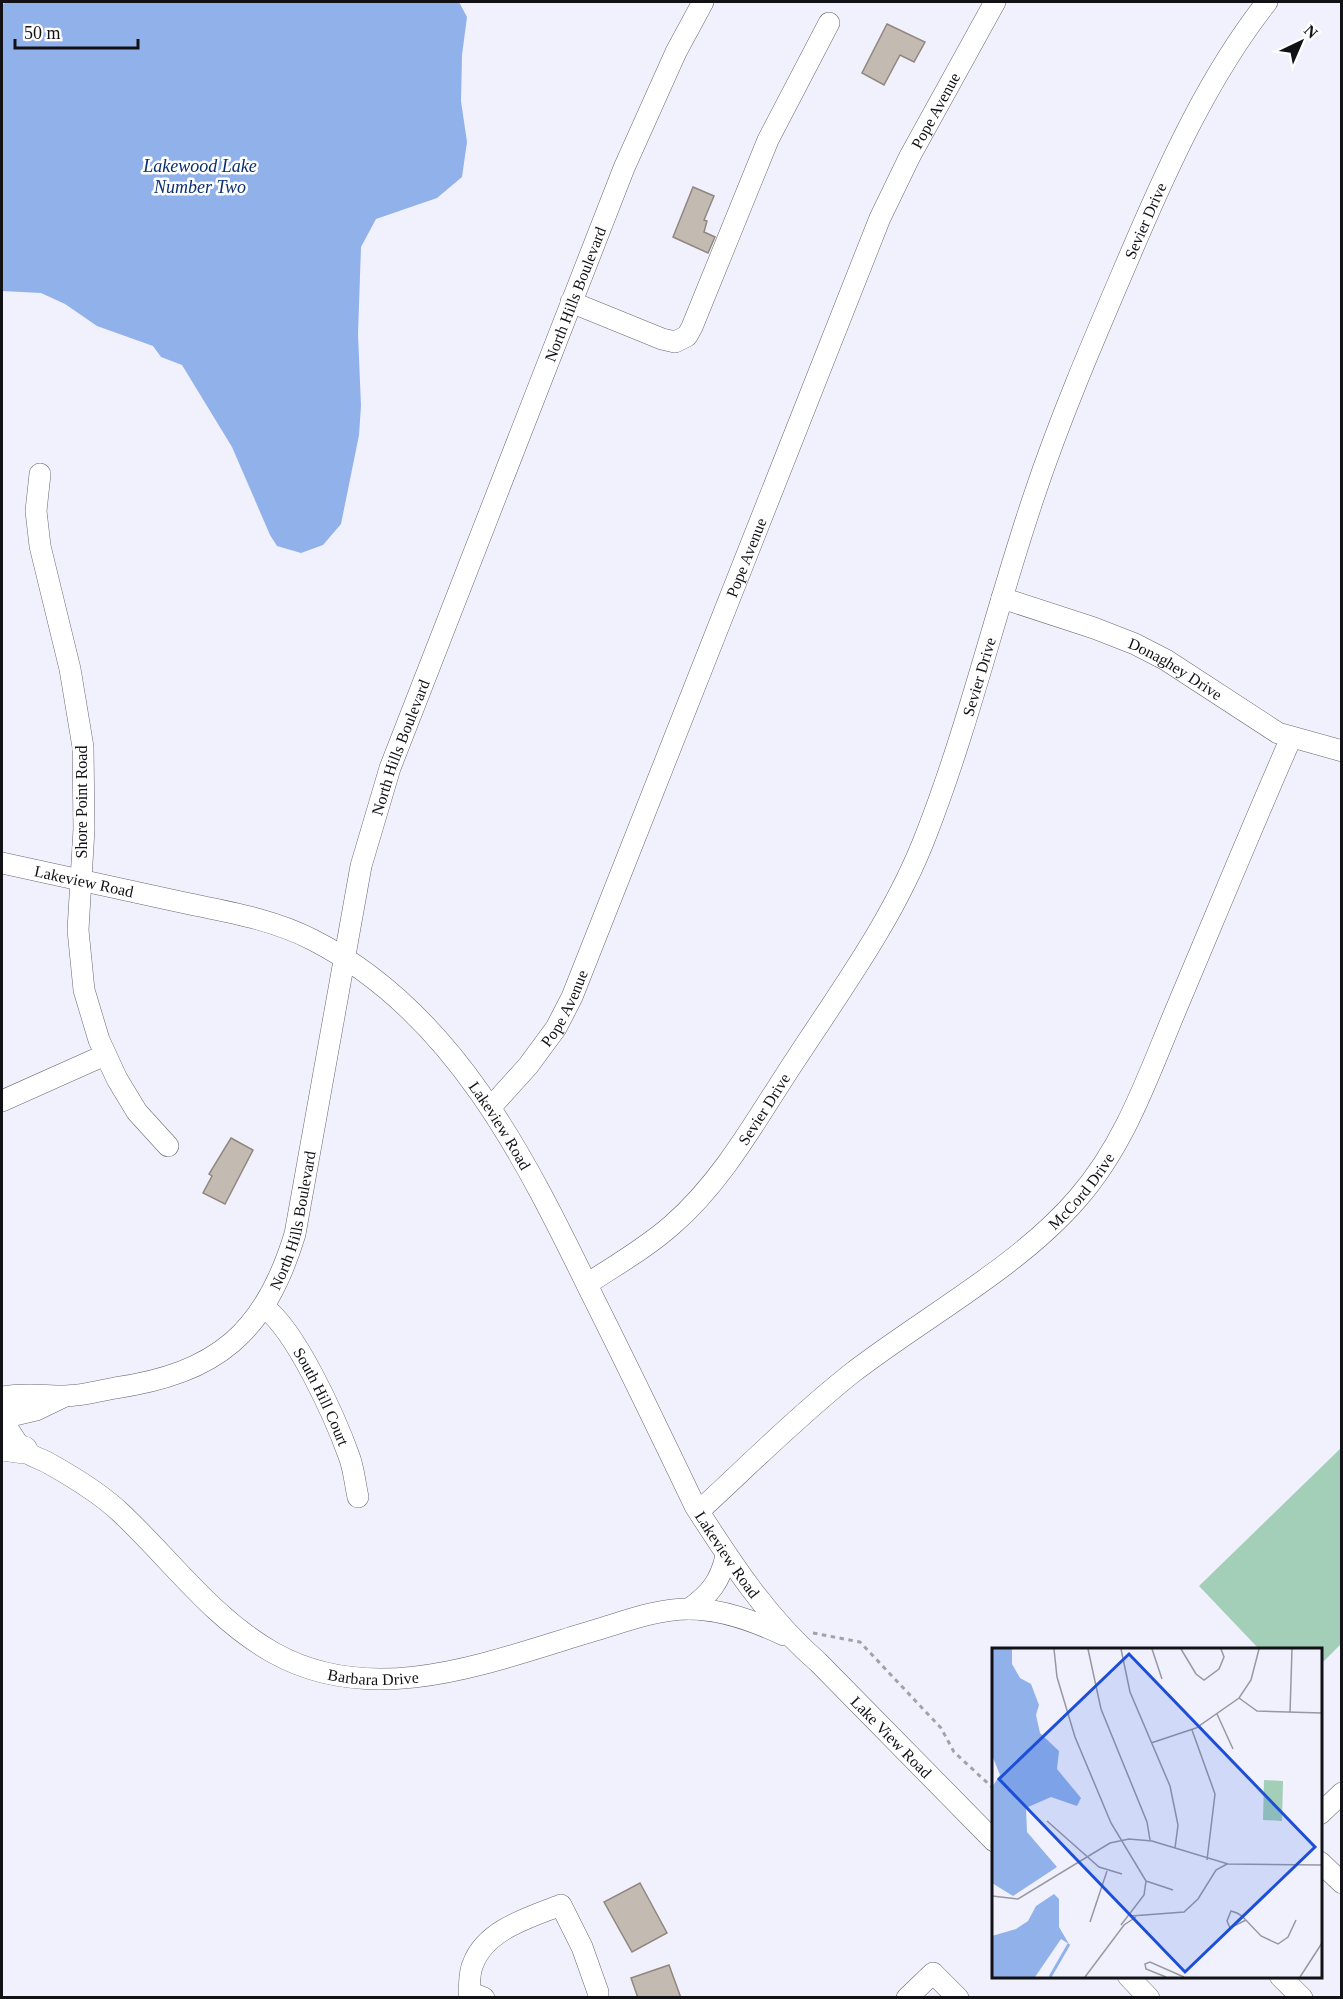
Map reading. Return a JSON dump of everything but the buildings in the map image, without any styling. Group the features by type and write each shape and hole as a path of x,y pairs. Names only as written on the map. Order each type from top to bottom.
{"street":[{"name":"North Hills Boulevard","path":"2,1397 34,1393 66,1396 146,1384 210,1360 254,1323 265,1308 295,1234 361,866 390,768 571,302 648,112 703,2"},
{"name":"Pope Avenue","path":"491,1107 528,1066 555,1028 572,997 880,218 910,156 995,2"},
{"name":"Sevier Drive","path":"587,1284 632,1255 674,1223 720,1174 883,924 926,837 1051,447 1149,210 1207,95 1241,38 1268,2"},
{"path":"571,302 662,339 675,342 687,336 703,304 768,140 829,23"},
{"name":"Shore Point Road","path":"40,474 36,511 40,546 70,669 83,747 84,829 78,930 80,960 92,1019 105,1055 137,1112 153,1133 168,1146"},
{"name":"Donaghey Drive","path":"1002,598 1135,644 1166,660 1260,724 1291,738 1341,751"},
{"name":"McCord Drive","path":"699,1511 811,1407 853,1373 994,1271 1056,1222 1079,1197 1101,1168 1138,1100 1291,738"},
{"name":"Lakeview Road","path":"2,863 263,920 313,940 343,957 392,994 436,1038 491,1107 529,1167 699,1511 726,1556 788,1636"},
{"path":"2,1101 105,1055"},
{"name":"South Hill Court","path":"265,1308 281,1322 294,1340 328,1409 350,1457 358,1497"},
{"name":"North Hills Boulevard","path":"2,1418 36,1410 66,1396"},
{"path":"2,1418 13,1448"},
{"name":"Barbara Drive","path":"13,1448 83,1483 120,1512 208,1604 249,1639 277,1655 330,1673 396,1679 443,1674 664,1611 689,1609 749,1619 788,1636"},
{"path":"689,1609 708,1595 721,1579 726,1556"},
{"name":"Lake View Road","path":"788,1636 818,1662 992,1839"},
{"path":"1322,1812 1341,1793"},
{"path":"1322,1864 1341,1883"},
{"path":"484,1998 469,1992 472,1963 491,1939 518,1922 561,1905 582,1947 598,1998"},
{"path":"907,1998 933,1973 958,1998"},
{"path":"1129,1978 1149,1998"},
{"path":"1281,1978 1302,1998"}],"path":[{"path":"788,1636 812,1633 860,1642 941,1728 954,1752 992,1787"}],"green space":[{"path":"1341,1448 1341,1644 1322,1663 1322,1648 1258,1648 1199,1586"}],"water":[{"name":"Lakewood Lake Number Two","path":"9,2 459,2 467,17 462,55 461,101 467,142 462,177 437,198 376,219 361,247 358,334 361,406 359,435 341,524 323,545 301,553 277,546 270,535 232,447 182,365 161,357 153,346 97,326 65,304 41,293 2,291 2,4"}]}
